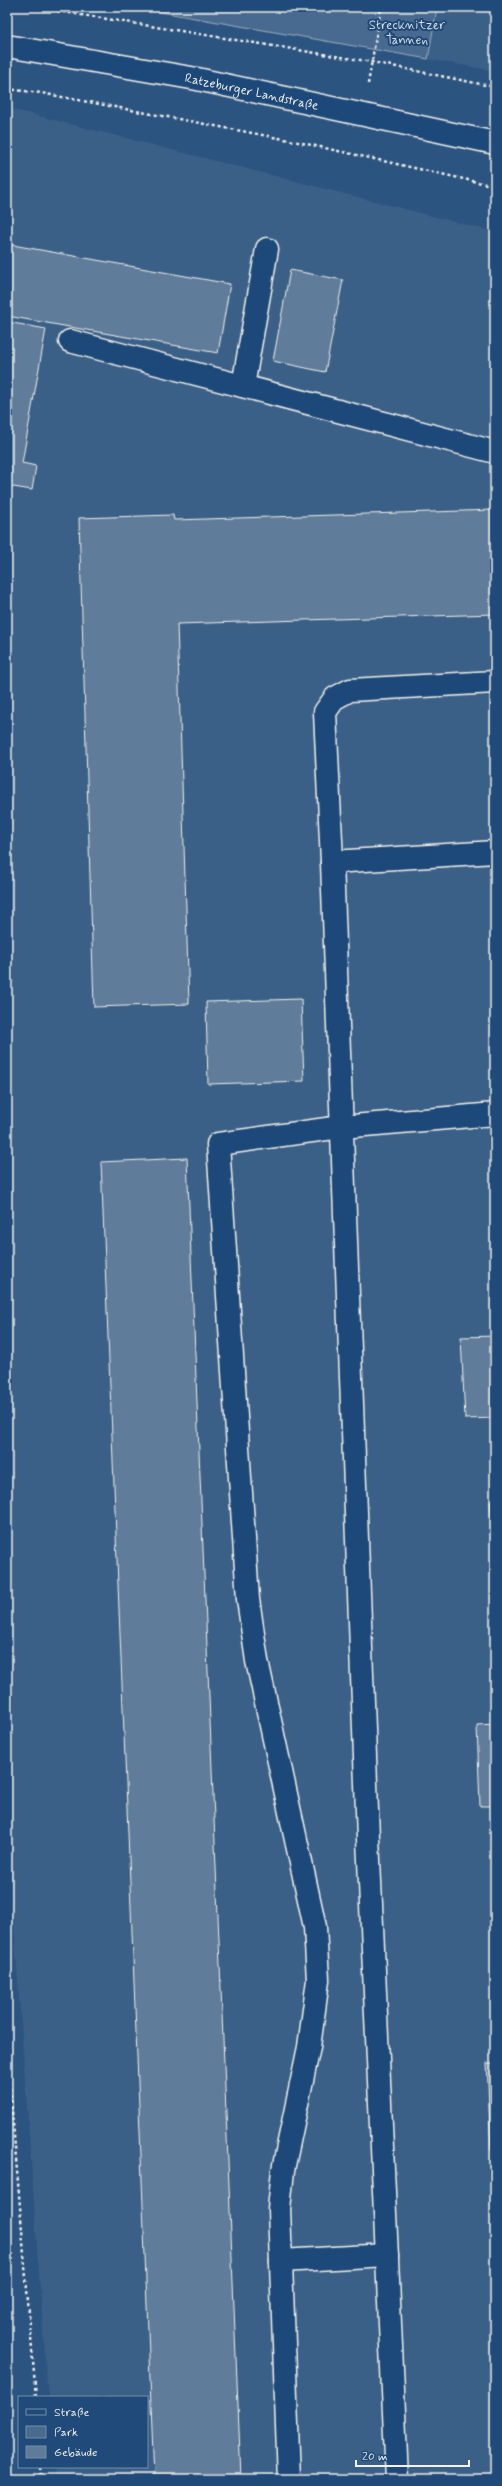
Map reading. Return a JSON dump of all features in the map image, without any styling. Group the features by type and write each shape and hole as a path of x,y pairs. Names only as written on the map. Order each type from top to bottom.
{"main road":[{"name":"Ratzeburger Landstraße","path":"7,46 197,78 495,143"},
{"path":"243,386 267,249"},
{"path":"70,342 495,452"},
{"path":"397,2479 368,1838 326,712 334,698 350,690 495,682"},
{"path":"332,862 495,852"},
{"path":"290,2479 279,2209 282,2170 309,2048 318,1980 314,1927 257,1661 248,1599 218,1144 341,1127 495,1114"},
{"path":"281,2261 387,2255"}],"path":[{"path":"33,7 372,62 495,87"},
{"path":"363,114 381,7"},
{"path":"7,89 49,95 289,140 495,186"},
{"path":"7,2052 36,2396"},
{"path":"41,2468 42,2479"}],"shaded area":[{"path":"437,7 495,7 495,71 428,59"},
{"path":"7,108 495,232 495,2479 56,2479 55,2468 148,2468 148,2396 48,2396 7,1830"}],"green space":[{"name":"Strecknitzer Tannen","path":"132,7 437,7 428,59"}],"building":[{"path":"7,244 230,284 218,353 7,316"},
{"path":"290,270 343,280 325,372 273,361"},
{"path":"7,322 46,329 22,463 36,466 32,490 7,486"},
{"path":"495,510 495,614 177,624 189,1004 94,1007 79,518 173,515 174,520"},
{"path":"301,999 304,1081 208,1084 206,1002"},
{"path":"187,1158 241,2479 154,2479 101,1162"},
{"path":"495,1336 495,1418 465,1419 461,1337"},
{"path":"495,1500 495,1568 490,1501"},
{"path":"495,1724 495,1806 480,1806 477,1725"},
{"path":"487,2063 495,2063 495,2150 491,2150"}]}
